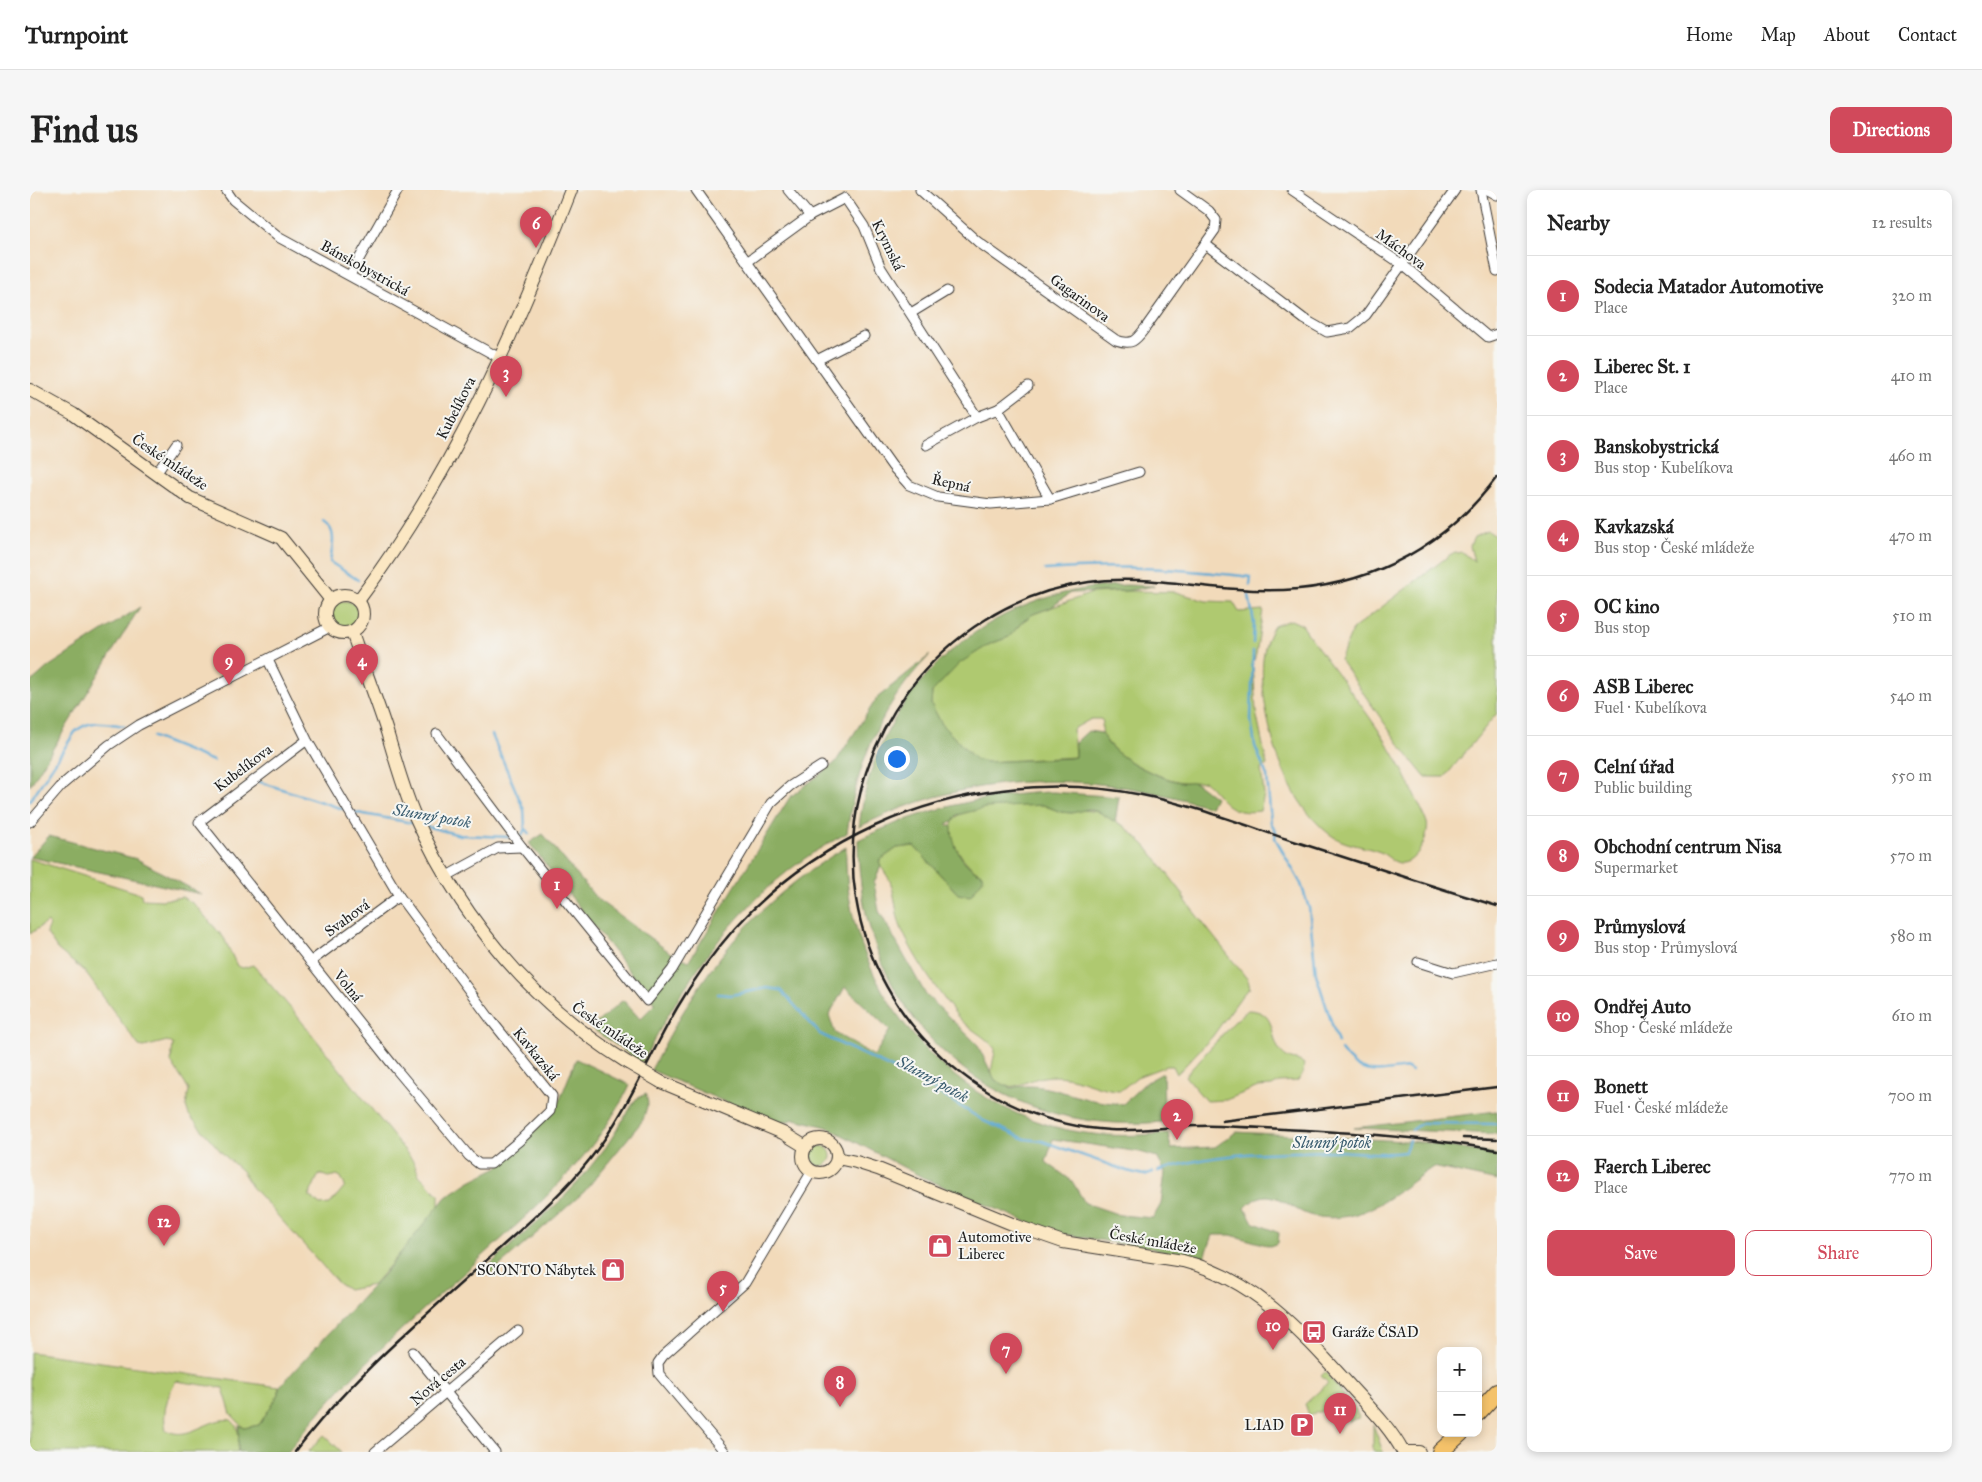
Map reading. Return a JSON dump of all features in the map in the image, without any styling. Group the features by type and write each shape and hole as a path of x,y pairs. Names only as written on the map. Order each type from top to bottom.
{"highway":[{"path":"1482,1409 1497,1392"},
{"path":"1440,1452 1457,1437"}],"street":[{"name":"Bánskobystrická","path":"226,190 233,200 278,237 500,358"},
{"path":"350,276 398,190"},
{"name":"Kubelíkova","path":"358,601 384,568 462,436 500,358 571,190"},
{"name":"Řepná","path":"696,190 892,466 909,485 938,497 991,504 1050,499 1139,472"},
{"path":"788,190 810,216"},
{"name":"Gagarinova","path":"920,190 978,242 1116,340 1127,344 1135,342 1214,230 1216,220 1209,211 1180,190"},
{"name":"Máchova","path":"1292,190 1403,265 1493,335"},
{"path":"1205,244 1304,319 1327,332 1350,328 1366,316 1455,190"},
{"path":"1481,190 1497,271"},
{"path":"1488,190 1497,194"},
{"name":"Krymská","path":"747,262 810,216 845,198 864,226 881,268 977,417"},
{"path":"911,313 947,291"},
{"path":"817,360 864,336"},
{"path":"926,444 977,417 998,409 1028,386"},
{"name":"České mládeže","path":"30,390 73,414 190,498 281,538 331,600"},
{"path":"998,409 1050,499"},
{"path":"156,474 176,445"},
{"path":"343,595 353,597 358,601 363,610 363,620 352,632 342,633 330,626 325,611 331,600 343,595"},
{"path":"30,822 63,784 109,745 139,725 268,660 330,626"},
{"name":"České mládeže","path":"352,632 414,815 445,877 484,934 529,986 590,1040 628,1064 661,1082 783,1133 806,1147"},
{"name":"Kavkazská","path":"268,660 307,740 399,896 491,1020 552,1096 550,1110 519,1141 491,1164 479,1164"},
{"path":"437,734 522,847 647,1001 672,970 771,803 790,786 821,766"},
{"name":"Kubelíkova","path":"199,822 307,740"},
{"name":"Volná","path":"199,822 396,1069 469,1156 479,1164"},
{"path":"445,877 498,848 522,847"},
{"name":"Svahová","path":"310,962 399,896"},
{"path":"1418,962 1454,973 1497,963"},
{"path":"815,1140 826,1140 835,1147 837,1158 833,1167 827,1172 812,1171 804,1160 806,1147 815,1140"},
{"name":"České mládeže","path":"837,1158 878,1169 1016,1226 1063,1242 1154,1255 1213,1271 1241,1284 1266,1301 1291,1323 1389,1430 1404,1452 1419,1452"},
{"path":"725,1452 659,1374 658,1364 663,1356 745,1283 812,1171"},
{"name":"Nová cesta","path":"375,1452 518,1331"},
{"path":"414,1352 445,1393 495,1452"},
{"path":"1338,1373 1344,1387 1362,1409 1366,1417"}],"green space":[{"path":"1488,531 1497,537 1497,713 1445,777 1425,777 1404,751 1340,660 1353,629 1451,554 1462,552 1474,562 1470,546 1474,537"},
{"path":"1126,585 1154,586 1126,591 1071,593 1050,608 1033,614 1022,622 1009,637 990,644 960,663 932,692 931,704 943,726 975,759 986,762 1075,757 1075,743 1088,731 1102,733 1114,750 1136,765 1172,780 1193,782 1198,785 1215,797 1210,807 1165,795 1121,787 1077,782 1033,782 989,786 945,794 902,808 859,827 869,777 888,731 914,690 946,655 985,626 1028,605 1075,591"},
{"path":"1126,591 1176,592 1206,601 1233,602 1239,612 1263,610 1253,663 1256,712 1267,765 1261,769 1264,795 1260,811 1241,811 1228,806 1205,781 1182,782 1172,780 1144,769 1130,761 1108,743 1103,732 1103,722 1101,719 1091,719 1073,729 1075,757 986,762 975,759 943,726 931,705 932,692 960,662 990,644 1009,637 1022,622 1033,614 1092,593"},
{"path":"345,601 354,605 358,614 354,623 345,627 336,623 332,614 336,605"},
{"path":"140,607 30,786 30,683 48,667"},
{"path":"1291,620 1302,625 1362,706 1390,748 1422,811 1427,823 1426,835 1421,848 1406,862 1397,862 1380,852 1347,843 1328,833 1304,807 1286,777 1269,727 1262,667 1265,646 1274,626"},
{"path":"930,655 898,694 874,737 857,783 847,833 809,855 777,880 731,926 692,977 642,1063 591,1028 623,1000 640,1019 655,1004 529,843 543,834 597,899 672,954 689,961 790,797 835,763 877,698"},
{"path":"1053,792 1119,797 1115,822 1099,812 1088,809 1072,813 1061,812 1043,805 985,808 957,815 953,822 946,824 952,827 956,848 964,861 975,871 982,874 983,879 970,896 958,894 914,846 897,848 879,861 881,866 874,883 879,911 926,995 977,1044 995,1080 1011,1088 1021,1086 1042,1087 1092,1100 1123,1104 1145,1083 1163,1073 1164,1109 1162,1122 1099,1122 1041,1109 989,1086 944,1053 908,1010 881,960 864,903 858,840 905,820 953,806 1003,796"},
{"path":"1015,805 1043,805 1061,812 1072,813 1082,810 1099,812 1124,826 1146,846 1184,895 1183,897 1191,908 1248,980 1250,988 1243,994 1212,1037 1177,1074 1173,1066 1166,1066 1137,1077 1121,1090 1055,1076 1043,1077 1019,1085 1002,1085 996,1081 992,1074 995,1049 987,1040 958,1017 920,964 902,930 889,878 879,861 897,848 914,846 958,894 982,874 968,864 956,848 951,829 953,821 959,815 970,811"},
{"path":"49,836 137,859 201,894 30,857"},
{"path":"846,847 849,897 862,945 882,990 910,1032 945,1067 985,1097 1029,1119 1089,1134 1146,1135 1168,1133 1171,1149 1215,1147 1236,1132 1423,1142 1497,1155 1497,1181 1433,1167 1378,1205 1348,1216 1331,1218 1313,1216 1279,1199 1263,1196 1254,1200 1245,1208 1253,1222 1279,1233 1278,1243 1270,1246 1231,1235 1213,1235 1205,1257 1187,1258 1160,1250 1068,1235 1036,1226 922,1177 827,1127 795,1119 776,1124 651,1070 689,1002 732,943 782,892 812,869","holes":["845,987 890,1030 874,1056 835,1033 829,1015","1053,1139 1140,1152 1157,1157 1165,1172 1161,1204 1153,1218 1120,1215 1085,1203 1072,1181 1046,1162"]},
{"path":"30,859 141,894 142,899 162,900 182,897 194,904 224,938 237,966 243,968 253,965 294,1012 414,1162 419,1175 439,1195 439,1208 373,1285 348,1290 338,1283 252,1187 242,1171 224,1155 189,1115 186,1106 189,1090 171,1062 173,1044 167,1041 144,1047 139,1046 85,972 57,949 46,932 49,925 47,922 30,934","holes":["319,1174 329,1177 337,1175 341,1177 345,1186 330,1204 320,1205 309,1196"]},
{"path":"1248,1010 1258,1011 1269,1020 1277,1046 1288,1058 1304,1064 1303,1074 1297,1081 1279,1082 1272,1086 1258,1087 1226,1100 1206,1101 1185,1076 1234,1022"},
{"path":"576,1059 630,1085 601,1133 566,1176 527,1216 382,1348 333,1398 288,1452 238,1452 239,1425 244,1428 259,1425 279,1394 279,1387 383,1275 446,1197 470,1181 498,1167 559,1102"},
{"path":"646,1094 648,1103 643,1120 584,1192 488,1276 485,1269 559,1202 579,1181 606,1147 636,1099"},
{"path":"1497,1111 1497,1134 1354,1128"},
{"path":"817,1146 825,1146 831,1152 831,1160 825,1166 817,1166 811,1160 811,1152"},
{"path":"30,1352 279,1387 279,1394 259,1425 244,1428 231,1414 223,1388 176,1381 166,1405 166,1430 182,1433 215,1422 231,1420 238,1431 237,1452 30,1452"},
{"path":"1325,1372 1356,1410 1359,1418 1349,1421 1345,1403 1329,1406 1332,1421 1325,1410 1309,1415 1305,1404 1328,1383 1321,1376"},
{"path":"1373,1424 1383,1452 1373,1451"},
{"path":"324,1435 342,1452 308,1452"}],"waterway":[{"path":"324,522 333,535 330,562 358,580"},
{"path":"1045,570 1097,567 1174,570 1251,577 1250,585"},
{"path":"1249,595 1254,623 1253,643"},
{"path":"1253,651 1251,720 1255,746 1267,776 1271,823 1276,831 1275,838 1301,884 1309,908 1316,974 1338,1043"},
{"name":"Slunný potok","path":"30,801 75,732 92,723 124,726"},
{"path":"492,735 524,810 525,828"},
{"name":"Slunný potok","path":"153,737 213,761"},
{"name":"Slunný potok","path":"257,781 343,809"},
{"name":"Slunný potok","path":"353,812 412,823"},
{"name":"Slunný potok","path":"425,826 460,835 509,837"},
{"name":"Slunný potok","path":"522,836 525,828 529,834"},
{"name":"Slunný potok","path":"718,994 731,995 767,988 781,990 820,1034 923,1083 984,1121 1025,1139 1042,1141 1127,1171 1144,1175 1153,1172"},
{"path":"1341,1050 1348,1059 1363,1069 1387,1071 1408,1068 1412,1071"},
{"name":"Slunný potok","path":"1412,1130 1422,1123 1497,1124"},
{"name":"Slunný potok","path":"1158,1171 1201,1160 1244,1154 1332,1151 1405,1152 1409,1140"}],"railway":[{"path":"1497,477 1472,507 1444,532 1414,552 1382,568 1349,580 1313,587 1276,590 1237,589 1145,580 1089,582 1035,595 986,619 943,652 907,692 880,738 861,789 853,843 856,899 867,944 886,986 912,1025 943,1058 980,1087 1020,1108 1064,1123 1110,1130 1204,1126 1288,1129 1393,1136 1497,1150"},
{"path":"295,1452 341,1397 366,1371 547,1206 580,1171 615,1123 684,997 704,966 735,928 766,897 800,870 818,857 875,826 907,813 972,795 1040,787 1108,790 1161,799 1197,809 1497,906"},
{"path":"1222,1121 1497,1087"},
{"path":"1463,1138 1497,1139"}],"place":[{"name":"ASB Liberec","path":"536,248"},
{"name":"Banskobystrická","path":"506,397"},
{"name":"Průmyslová","path":"229,685"},
{"name":"Kavkazská","path":"362,685"},
{"name":"Sodecia Matador Automotive","path":"557,909"},
{"name":"Liberec St. 1","path":"1177,1140"},
{"name":"Faerch Liberec","path":"164,1246"},
{"name":"Automotive Liberec","path":"940,1246"},
{"name":"SCONTO Nábytek","path":"613,1270"},
{"name":"OC kino","path":"723,1312"},
{"name":"Garáže ČSAD","path":"1314,1332"},
{"name":"Ondřej Auto","path":"1273,1350"},
{"name":"Celní úřad","path":"1006,1374"},
{"name":"Obchodní centrum Nisa","path":"840,1407"},
{"name":"LIAD","path":"1302,1425"},
{"name":"Bonett","path":"1340,1434"}]}
